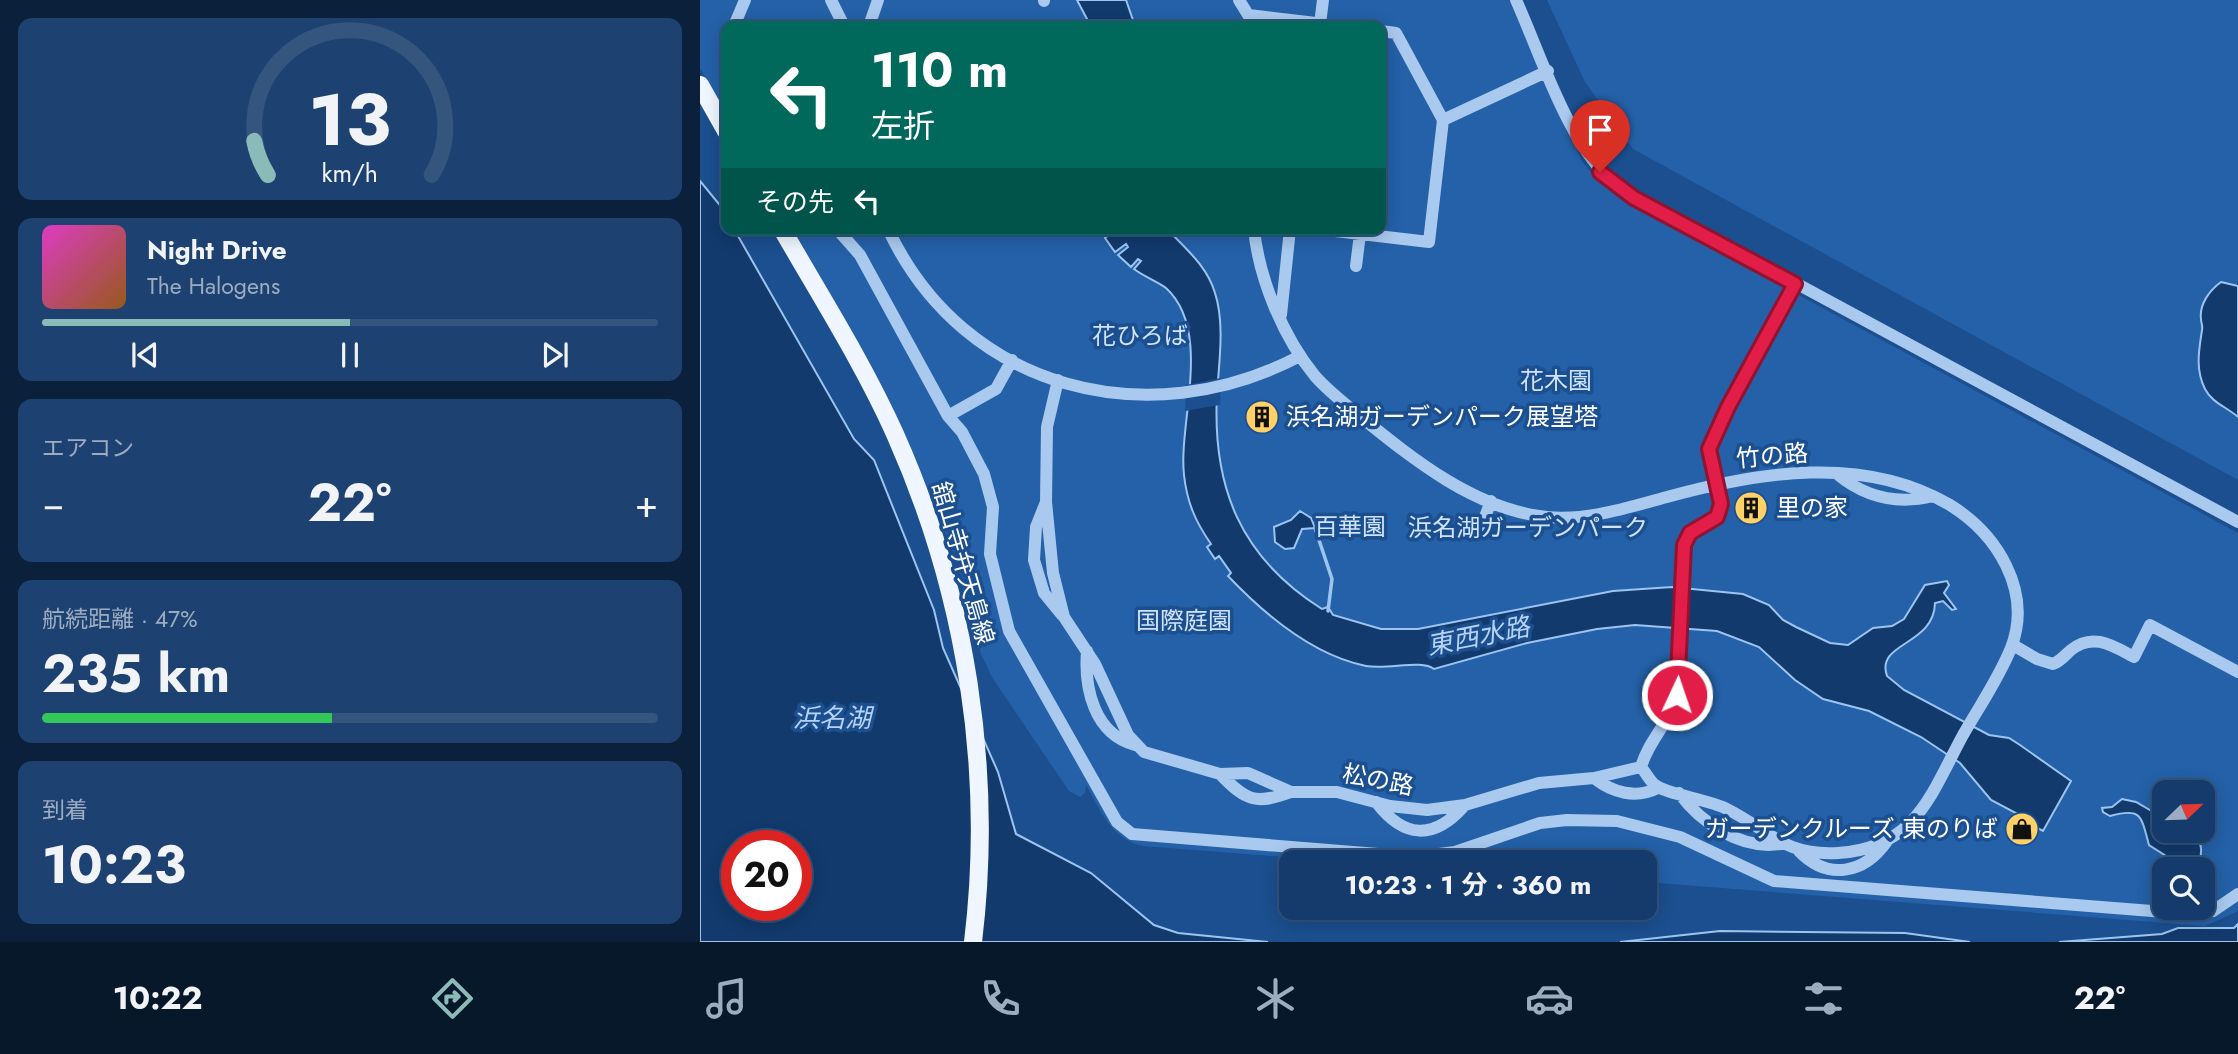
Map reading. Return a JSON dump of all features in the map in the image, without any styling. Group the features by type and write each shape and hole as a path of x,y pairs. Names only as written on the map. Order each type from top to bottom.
{"main road":[{"path":"700,85 721,122"},
{"name":"舘山寺弁天島線","path":"785,235 883,409 915,483 941,560 961,637 976,742 980,848 973,942"}],"lane":[{"path":"736,21 745,0"},
{"path":"831,0 842,21"},
{"path":"871,21 878,0"},
{"path":"1239,0 1252,21"},
{"path":"1320,21 1323,0"},
{"path":"1516,0 1587,155 1616,186 2238,522"},
{"path":"1369,235 1429,242 1443,120 1396,33 1386,32"},
{"path":"1443,120 1548,71"},
{"path":"842,235 860,255 948,416 968,442 990,489 993,507 990,554 1013,641 1117,822 1132,834 1415,857 1455,852 1540,823 1567,820 1617,821 1680,837 1774,881 2190,914 2213,911 2238,894"},
{"path":"891,235 906,262 939,304 978,338 1012,360 1058,380 1097,391 1132,396 1203,392 1269,372 1300,356"},
{"name":"竹の路","path":"1255,235 1262,269 1280,316 1300,356 1318,379 1404,452 1442,478 1492,500 1542,517 1566,518 1634,505 1717,483 1771,474 1837,474 1899,483 1933,496 1972,521 1987,535 2006,563 2017,603 2012,645"},
{"path":"1280,316 1289,235"},
{"path":"1356,266 1360,235"},
{"path":"1658,788 1641,767 1646,747 1670,716 1675,705 1685,568 1684,545 1690,533 1712,521 1720,512 1709,449 1728,407 1795,284"},
{"path":"948,416 996,389 1012,360"},
{"path":"1058,380 1047,427 1046,502 1053,573 1064,617 1087,651 1135,745"},
{"path":"1837,474 1864,492 1881,498 1917,500 1933,496"},
{"path":"1480,530 1492,500"},
{"path":"1799,851 1847,852 1887,841 1908,829 1944,771 2012,645 2053,664 2079,644 2094,640 2108,643 2134,657 2150,625 2238,671"},
{"name":"松の路","path":"1087,651 1086,679 1097,712 1115,737 1156,756 1220,774 1248,773 1292,792 1337,792 1376,802 1427,810 1465,806 1539,783 1594,778 1641,767"},
{"path":"1220,774 1239,792 1256,800 1292,792"},
{"path":"1594,778 1611,790 1641,794 1658,788 1730,810 1780,844 1799,851 1818,866 1847,870 1866,864 1887,841"},
{"path":"1679,793 1696,813 1728,834 1761,845 1780,844"},
{"path":"1376,802 1394,822 1418,831 1443,825 1465,806"}],"green space":[{"name":"浜名湖ガーデンパーク","path":"700,0 1509,0 1582,161 1598,181 1618,197 2238,533 2238,911 2205,926 1657,883 1657,850 1279,850 1279,857 1143,846 1123,837 1108,823 1086,785 1085,793 1080,797 1069,791 993,679 981,654 957,561 909,443 850,329 796,235 1386,235 1386,21 721,21 721,105 700,68"},
{"path":"1547,0 2238,0 2238,480 1633,149 1585,82"}],"water":[{"path":"1077,0 1126,0 1133,21 1087,21"},
{"name":"浜名湖","path":"700,181 721,207 721,235 737,235 854,439 874,460 934,610 943,648 998,772 1016,834 1091,873 1154,925 1178,933 1268,942 700,942"},
{"name":"東西水路","path":"1109,235 1173,235 1207,274 1215,293 1220,317 1217,428 1220,460 1227,490 1237,518 1271,567 1294,589 1322,609 1328,607 1333,615 1381,629 1418,629 1613,591 1672,587 1743,594 1769,605 1783,620 1796,627 1830,643 1848,645 1873,628 1892,626 1904,619 1925,585 1947,581 1949,585 1944,593 1956,609 1952,610 1943,601 1935,603 1932,617 1925,628 1889,656 1887,676 1904,690 1989,735 2009,738 2071,781 2043,831 2032,825 2033,822 1991,800 1960,763 1921,737 1869,711 1823,699 1795,680 1759,647 1717,631 1635,625 1597,629 1527,643 1434,669 1421,665 1366,666 1346,661 1308,643 1274,619 1242,591 1228,576 1231,573 1219,556 1215,559 1207,547 1211,544 1193,511 1184,475 1183,454 1191,352 1188,328 1180,306 1166,288 1134,269 1141,261 1138,259 1131,267 1118,255 1128,247 1126,244 1115,252 1105,238"},
{"path":"2221,282 2238,286 2238,417 2208,394 2199,367 2202,308 2209,293"},
{"path":"1300,511 1311,518 1315,528 1302,529 1294,548 1285,549 1275,542 1274,527 1291,520"},
{"path":"2122,799 2136,802 2152,811 2152,844 2200,844 2200,857 2168,857 2149,845 2138,816 2121,813 2110,816 2103,812 2102,808 2112,807"},
{"path":"2238,924 2238,942 2059,942 2162,934 2178,928 2234,928"},
{"path":"1720,931 1905,933 1970,942 1620,942"}],"pier":[{"path":"1221,378 1220,405 1185,411 1186,385"}],"waterway":[{"path":"1315,528 1332,579 1328,611"}],"place":[{"name":"浜名湖ガーデンパーク展望塔","path":"1262,417"},
{"name":"里の家","path":"1751,508"},
{"name":"ガーデンクルーズ 東のりば","path":"2022,829"}],"route":[{"path":"1600,172 1634,198 1795,284 1728,407 1709,449 1721,504 1720,512 1712,521 1695,528 1686,538 1684,545 1677,695"}],"park label":[{"name":"花ひろば","path":"1140,336"},
{"name":"花木園","path":"1556,381"},
{"name":"百華園","path":"1350,527"},
{"name":"国際庭園","path":"1184,621"}]}
